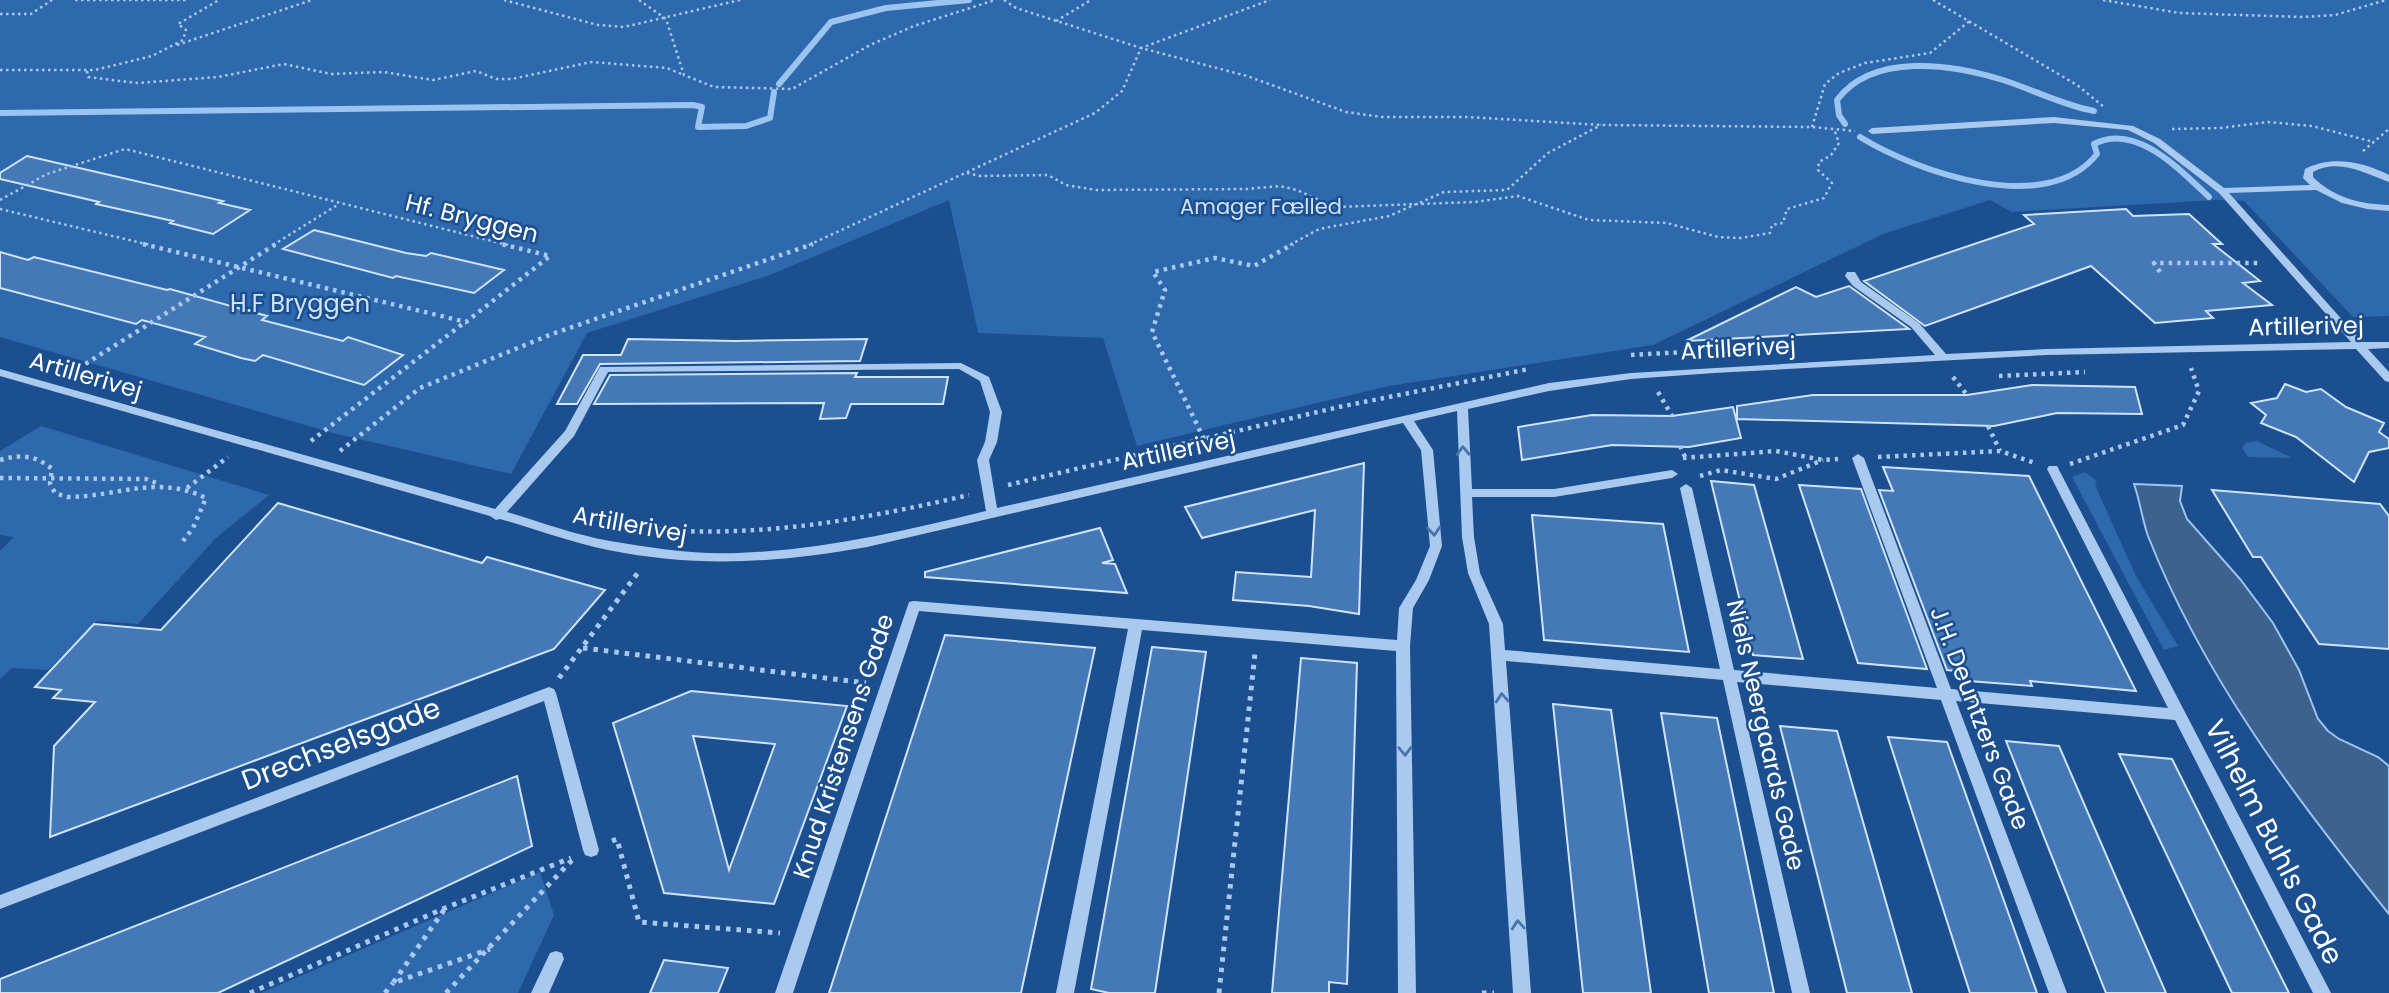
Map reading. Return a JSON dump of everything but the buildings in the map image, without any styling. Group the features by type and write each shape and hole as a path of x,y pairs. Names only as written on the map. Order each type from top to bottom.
{"street":[{"path":"1872,131 2054,120 2130,128 2176,153 2222,191 2389,379"},
{"path":"2389,179 2366,169 2346,165 2315,166 2308,171 2308,178 2316,187 2348,202 2389,208"},
{"path":"2222,191 2316,187"},
{"path":"1851,274 1857,284 1914,325 1944,358"},
{"name":"Artillerivej","path":"0,372 496,516 606,545 653,553 736,558 823,551 893,538 992,512 1549,387 1631,376 1944,358 2174,349 2389,345"},
{"path":"496,516 570,433 604,369 961,366 985,379 996,412 991,442 983,460 992,512"},
{"path":"1462,407 1465,493 1474,573 1496,624 1522,993"},
{"path":"1407,420 1427,450 1436,546 1422,580 1406,608 1403,646 1407,993"},
{"name":"J.H. Deuntzers Gade","path":"1858,458 2058,993"},
{"name":"Vilhelm Buhls Gade","path":"2053,469 2322,993"},
{"path":"1465,493 1554,493 1672,474"},
{"name":"Niels Neergaards Gade","path":"1689,483 1729,675 1801,993"},
{"name":"Knud Kristensens Gade","path":"784,993 914,606 1403,646"},
{"path":"1065,993 1136,624"},
{"name":"Vilhelm Buhls Gade","path":"1499,655 2180,715"},
{"path":"549,693 591,850"},
{"name":"Drechselsgade","path":"0,902 549,693"},
{"path":"540,993 556,959"}],"path":[{"path":"0,14 31,14 52,0"},
{"path":"75,0 187,0"},
{"path":"211,0 221,0"},
{"path":"174,47 184,39 186,30 178,24 221,0"},
{"path":"0,70 15,67 87,71 141,59 312,0"},
{"path":"504,0 610,27 641,25 740,0"},
{"path":"639,0 666,19 684,75"},
{"path":"87,71 88,76 105,81 137,83 218,77 284,64 331,74 384,72 433,80 476,71 496,79 530,76 591,62 667,68 714,87 792,89 870,45 915,26 995,0"},
{"path":"1004,0 1016,8 1141,48 1247,76 1346,112 1382,117 1467,117 1602,125 1812,127 1872,131"},
{"path":"1056,21 1091,0"},
{"path":"323,464 420,388 552,334 795,252 1095,113 1122,92 1141,48 1270,0"},
{"path":"1933,0 2077,85 2130,128 2220,128 2268,122 2312,127 2374,142"},
{"path":"2103,0 2179,13 2303,17 2335,15 2386,0"},
{"path":"1812,127 1825,83 1839,73 1865,63 1930,53 1970,20"},
{"path":"1204,439 1152,332 1165,290 1153,272 1215,258 1254,267 1319,229 1389,216 1444,192 1507,190 1548,153 1602,125"},
{"path":"966,173 980,176 1048,175 1066,185 1096,190 1247,189 1280,186 1297,190 1335,207 1475,202 1518,197 1589,220 1667,223 1718,237 1761,236 1769,233 1772,225 1783,222 1787,209 1824,198 1832,183 1818,170 1819,162 1831,155 1839,143 1834,129"},
{"path":"2346,165 2389,129"},
{"name":"Hf. Bryggen","path":"0,200 47,174 125,149 550,256 466,322"},
{"path":"48,387 340,203"},
{"path":"0,209 466,322"},
{"path":"2160,272 2154,263 2193,260 2208,263 2287,263"},
{"path":"291,456 466,322"},
{"path":"1672,458 1776,451 1824,460 2000,451 2053,469 2183,425 2200,394 2201,385 2192,369 2174,349"},
{"path":"2183,369 2203,366"},
{"path":"1995,376 2092,372"},
{"path":"1953,377 1967,395"},
{"path":"1941,378 1967,377"},
{"path":"1646,394 1670,391"},
{"path":"1658,392 1672,416"},
{"path":"1988,426 2000,451"},
{"path":"187,488 247,444"},
{"path":"1680,446 1685,458"},
{"path":"0,460 33,456 43,460 52,469 48,479 56,494 78,498 128,488 187,488 206,498 193,528 183,541"},
{"path":"1689,483 1721,470 1776,480 1824,460"},
{"path":"0,478 146,479 163,486"},
{"path":"549,693 653,553"},
{"path":"1219,993 1257,633"},
{"path":"583,648 888,686"},
{"path":"250,993 445,908 617,839 639,922 804,935"},
{"path":"446,993 575,856"},
{"path":"385,993 445,908"},
{"path":"393,983 490,949"},
{"path":"1482,993 1494,993"}],"green space":[{"name":"Amager Fælled","path":"0,0 2389,0 2389,316 2353,317 2244,201 2216,200 2012,212 1990,200 1883,234 1653,345 1389,386 1137,446 1103,338 978,333 949,200 770,275 587,333 511,474 333,433 0,337"},
{"path":"41,426 269,495 216,538 138,624 97,621 48,670 12,668 0,679 0,551 14,537 0,535 0,451"},
{"path":"2257,441 2292,458 2248,457 2242,448 2246,443"},
{"path":"2085,472 2097,481 2095,485 2136,576 2178,646 2164,650 2072,477"},
{"path":"540,872 554,915 518,993 261,993"}],"shaded area":[{"path":"2134,484 2182,486 2180,501 2187,519 2240,579 2273,623 2299,670 2318,719 2339,739 2378,757 2389,766 2389,914 2319,826 2224,687 2170,588 2148,536"}],"waterway":[{"path":"779,84 831,22 886,8 969,0"},
{"path":"1845,124 1839,115 1837,100 1852,85 1871,74 1914,66 1983,74 2094,111"},
{"path":"0,113 693,105 702,107 698,127 746,126 770,118 774,92"},
{"path":"1860,137 1884,150 1947,175 1981,183 2015,186 2047,183 2075,173 2097,154 2094,144 2110,139 2126,139 2156,152 2209,197"}],"park label":[{"name":"H.F Bryggen","path":"300,303"}]}
